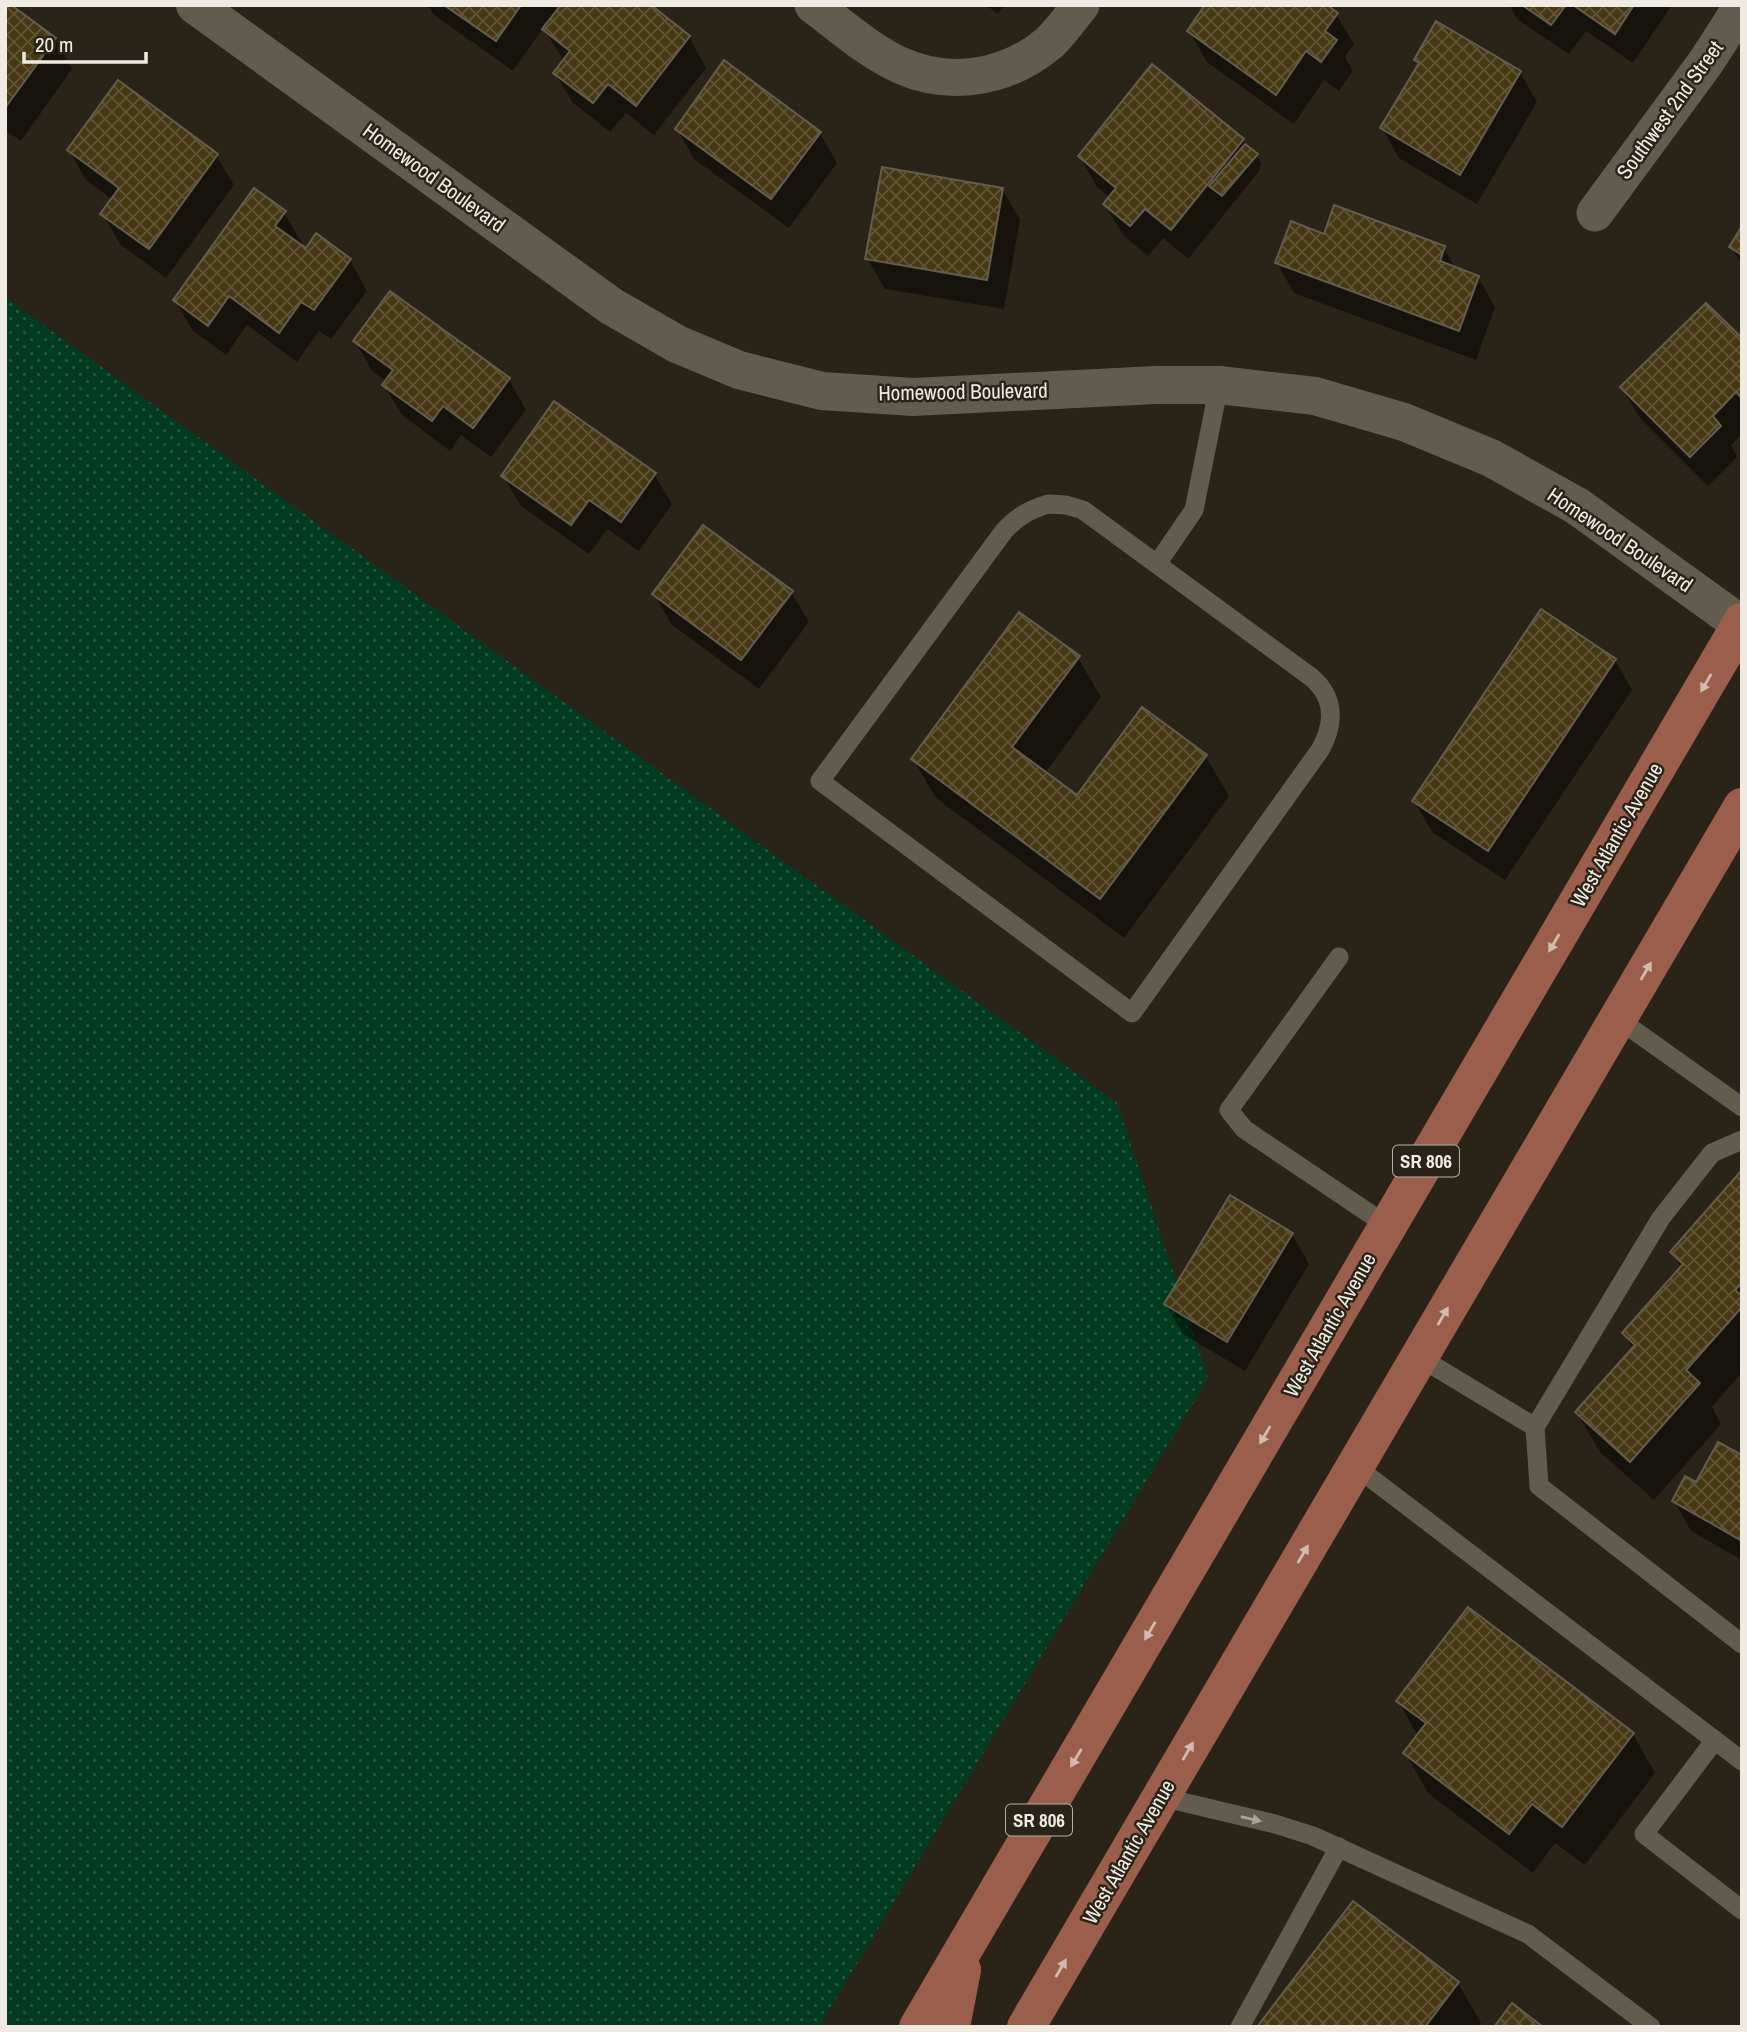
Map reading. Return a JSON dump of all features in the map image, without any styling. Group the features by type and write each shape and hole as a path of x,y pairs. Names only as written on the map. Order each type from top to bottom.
{"main road":[{"name":"West Atlantic Avenue","path":"918,2027 1741,624"},
{"name":"West Atlantic Avenue","path":"1026,2027 1742,807"},
{"path":"951,2027 968,1941"}],"street":[{"name":"Homewood Boulevard","path":"195,5 611,306 677,344 739,370 822,391 913,397 1156,384 1219,385 1315,397 1404,422 1491,458 1577,506 1741,624"},
{"path":"813,5 876,51 903,66 933,76 965,78 996,72 1026,60 1052,41 1081,5"},
{"name":"Southwest 2nd Street","path":"1595,213 1706,62 1742,6"}],"lane":[{"path":"1157,564 1194,510 1219,385"},
{"path":"1048,504 1083,510 1157,564 1317,682 1326,694 1331,708 1331,723 1321,750 1132,1013 820,780 1016,518 1031,509 1048,504"},
{"path":"1339,957 1229,1110 1244,1129 1388,1226"},
{"path":"1618,1019 1742,1107"},
{"path":"1742,1140 1712,1153 1661,1218 1535,1427 1539,1486 1742,1644"},
{"path":"1419,1357 1535,1427"},
{"path":"1355,1466 1742,1760"},
{"path":"1715,1740 1644,1834 1742,1910"},
{"path":"1161,1797 1275,1824 1339,1847 1528,1934 1651,2027"},
{"path":"1240,2027 1339,1847"}],"green space":[{"path":"5,297 1117,1103 1208,1378 819,2027 5,2027"}],"building":[{"path":"5,5 11,5 56,38 5,108"},
{"path":"444,5 521,5 496,41"},
{"path":"561,5 651,5 690,36 636,106 608,84 593,103 553,73 570,51 542,29"},
{"path":"1205,5 1327,5 1338,13 1325,31 1337,40 1321,62 1306,51 1276,95 1187,31"},
{"path":"1522,5 1566,5 1551,25"},
{"path":"1573,5 1634,5 1615,34"},
{"path":"1436,21 1521,71 1460,175 1380,128 1419,63 1414,60"},
{"path":"724,60 821,132 771,199 675,129"},
{"path":"1152,64 1244,139 1171,230 1145,209 1130,226 1103,204 1116,188 1078,156"},
{"path":"118,80 218,154 149,249 100,214 119,188 67,150"},
{"path":"1245,144 1258,154 1222,196 1209,186"},
{"path":"882,167 1003,188 987,280 865,259"},
{"path":"254,188 286,211 275,226 306,248 316,233 351,259 314,310 301,302 279,333 229,296 208,326 173,300"},
{"path":"1334,205 1445,246 1440,261 1479,276 1459,331 1275,263 1291,221 1324,234"},
{"path":"1742,226 1742,255 1729,247"},
{"path":"390,291 510,378 473,428 443,406 432,421 382,385 393,370 353,341"},
{"path":"1706,303 1742,338 1742,398 1736,392 1713,416 1721,426 1690,457 1620,387"},
{"path":"554,401 656,473 621,522 589,500 571,525 501,476"},
{"path":"703,525 793,591 741,660 652,594"},
{"path":"1541,609 1616,659 1488,851 1412,801"},
{"path":"1019,612 1080,656 1012,747 1077,795 1142,707 1207,755 1100,899 911,759"},
{"path":"1742,1170 1742,1283 1735,1290 1742,1296 1742,1307 1686,1370 1700,1383 1630,1462 1575,1412 1635,1345 1622,1333 1683,1264 1670,1252"},
{"path":"1230,1195 1293,1233 1227,1342 1164,1304"},
{"path":"1718,1442 1742,1455 1742,1541 1672,1501 1685,1476 1696,1482"},
{"path":"1468,1607 1634,1733 1562,1827 1532,1804 1509,1834 1403,1753 1426,1723 1396,1701"},
{"path":"1353,1901 1459,1982 1425,2027 1257,2027"},
{"path":"1512,2003 1543,2027 1494,2027"}]}
